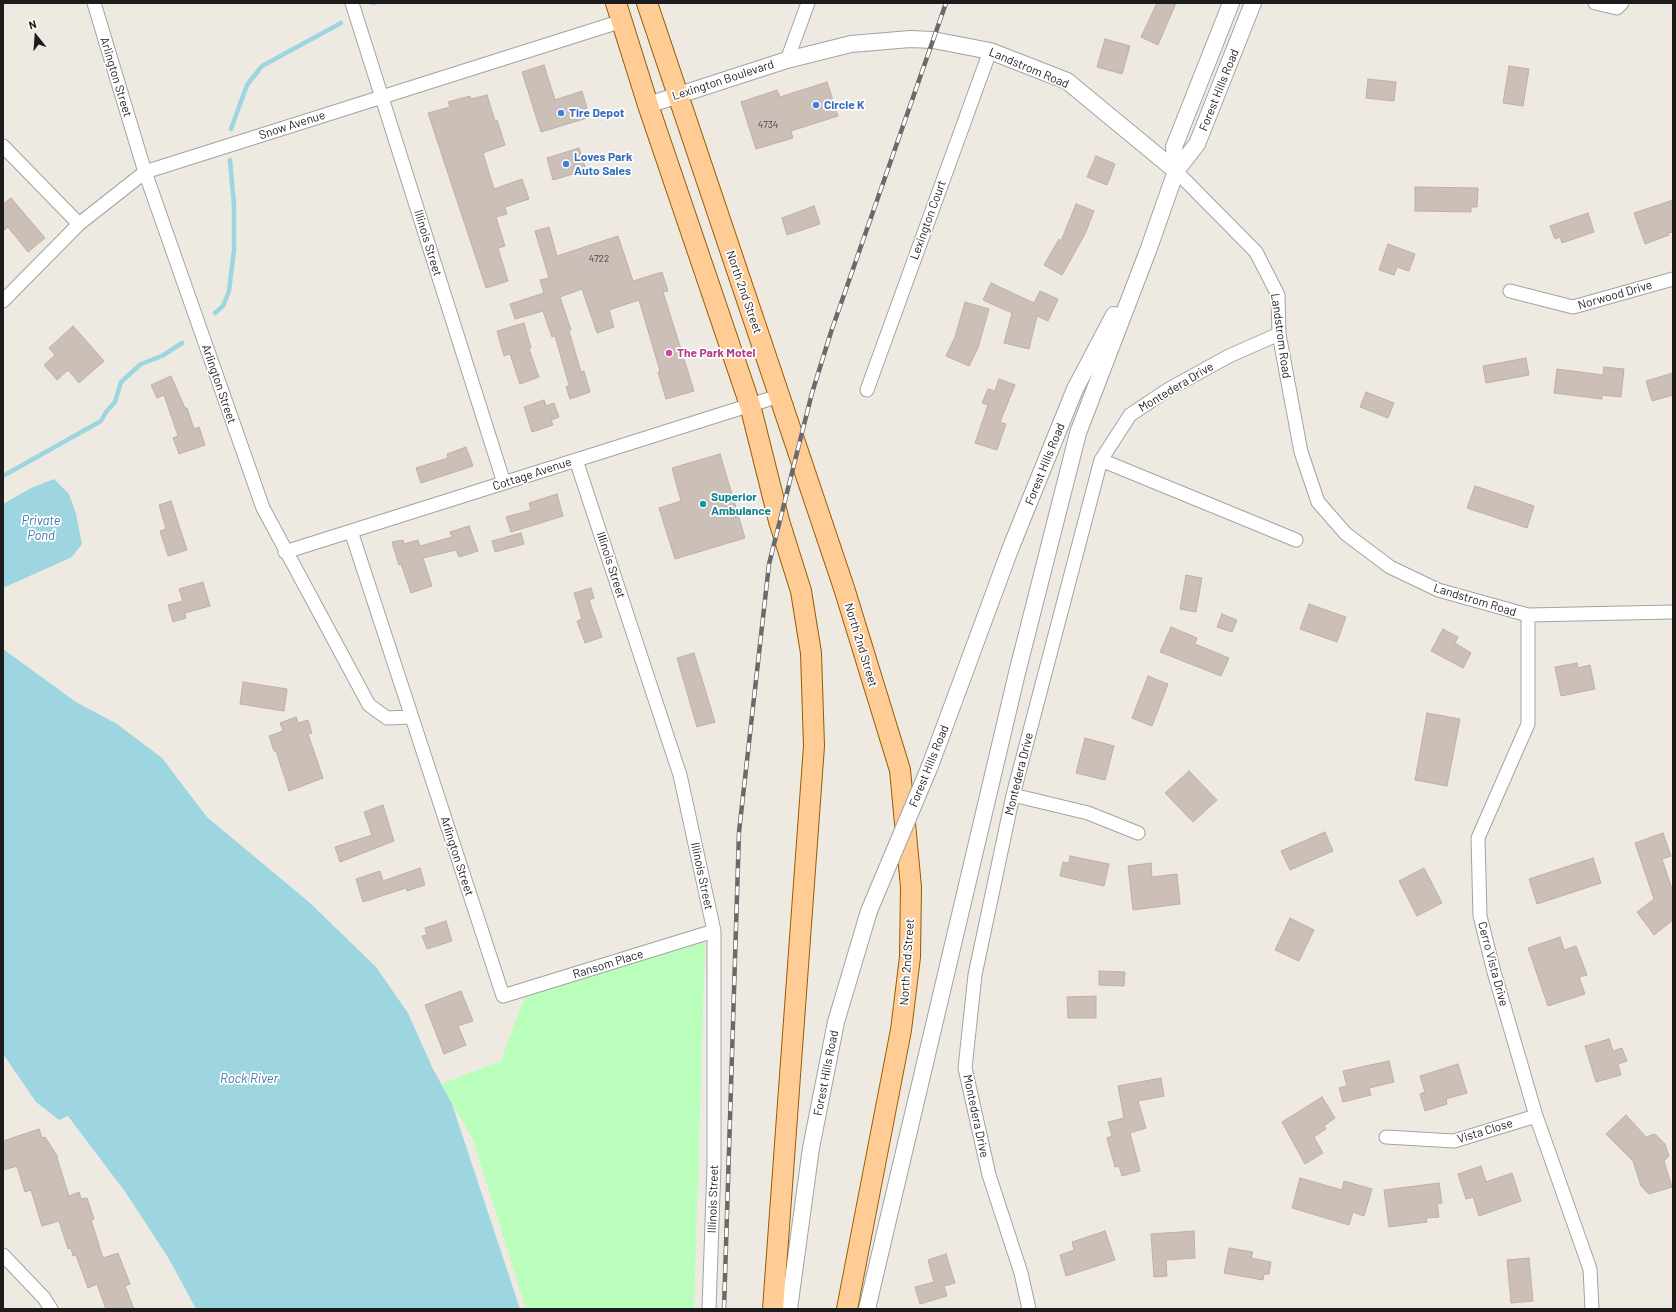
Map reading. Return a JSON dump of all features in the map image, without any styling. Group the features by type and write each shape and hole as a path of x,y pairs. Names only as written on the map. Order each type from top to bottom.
{"main road":[{"name":"North 2nd Street","path":"647,3 844,588 900,770 911,887 910,957 902,1030 847,1309"},
{"path":"619,12 648,104 750,406 779,521 801,591 811,653 814,746 773,1309"}],"street":[{"name":"Arlington Street","path":"94,3 145,172 263,508 369,705 387,718 412,717"},
{"name":"Illinois Street","path":"352,3 504,483"},
{"name":"Lexington Boulevard","path":"648,104 787,60 808,3"},
{"name":"Forest Hills Road","path":"1176,171 1174,147 1231,3"},
{"name":"Forest Hills Road","path":"867,1309 1017,673 1078,433 1149,248 1176,171 1197,144 1253,3"},
{"path":"1595,3 1617,8 1622,3"},
{"name":"Snow Avenue","path":"3,301 79,224 145,172 382,96 619,12"},
{"name":"Landstrom Road","path":"787,60 851,44 910,39 933,40 990,51 1067,81 1176,171 1256,252 1278,295 1280,334 1301,452 1318,502 1346,534 1390,567 1438,590 1528,615 1673,612"},
{"name":"Lexington Court","path":"867,390 990,51"},
{"path":"3,146 79,224"},
{"name":"Forest Hills Road","path":"789,1309 811,1148 834,1030 869,911 930,766 1011,547 1075,389 1149,248"},
{"name":"Norwood Drive","path":"1510,291 1573,307 1673,279"},
{"name":"Montedera Drive","path":"1030,1309 1020,1273 988,1175 965,1068 975,975 1012,795 1101,460 1130,415 1169,389 1215,364 1280,334"},
{"name":"Cottage Avenue","path":"286,552 779,396"},
{"name":"Illinois Street","path":"576,460 680,775 714,931 714,1165 709,1309"},
{"path":"1101,460 1296,540"},
{"name":"Arlington Street","path":"351,532 502,996"},
{"name":"Cerro Vista Drive","path":"1528,615 1528,724 1478,838 1480,916 1494,972 1536,1116 1590,1269 1592,1309"},
{"path":"1012,795 1088,813 1138,833"},
{"name":"Ransom Place","path":"502,996 714,931"},
{"name":"Vista Close","path":"1386,1137 1454,1141 1536,1116"},
{"path":"3,1255 44,1298 51,1309"}],"green space":[{"path":"705,942 694,1309 526,1309 473,1139 441,1084 501,1061 526,993"}],"water":[{"name":"Private Pond","path":"54,479 69,494 76,514 82,544 72,557 3,588 3,504 31,488"},
{"name":"Rock River","path":"3,649 76,702 117,724 162,758 207,817 309,902 376,967 408,1013 432,1067 452,1104 520,1309 196,1309 169,1259 126,1193 68,1116 59,1120 36,1102 3,1054"}],"building":[{"path":"1157,3 1176,3 1158,45 1141,37"},
{"path":"1105,39 1130,46 1122,74 1097,67"},
{"path":"544,65 555,100 582,91 587,108 584,109 587,118 541,132 522,72"},
{"path":"1509,66 1529,69 1523,106 1503,103"},
{"path":"1368,79 1396,82 1394,101 1366,98"},
{"path":"827,82 838,116 791,131 793,138 756,149 741,102 777,90 780,97"},
{"path":"487,95 495,121 497,120 505,145 483,153 494,189 522,179 529,199 505,207 507,214 496,217 505,246 498,248 508,281 486,288 428,113 450,107 448,102 470,96 471,99"},
{"name":"Loves Park Auto Sales","path":"579,148 586,170 553,180 547,158"},
{"path":"1096,156 1115,164 1107,185 1087,177"},
{"path":"1415,187 1478,188 1477,207 1471,207 1471,212 1415,211"},
{"path":"11,198 45,238 28,252 8,227 3,231 3,204"},
{"path":"1673,200 1673,232 1645,244 1634,213"},
{"path":"1076,204 1094,211 1085,234 1062,275 1044,265 1059,239 1061,241"},
{"path":"814,206 820,224 787,235 782,218"},
{"path":"1588,213 1594,232 1562,243 1560,237 1555,239 1550,226"},
{"path":"549,227 557,256 618,236 633,281 662,272 668,291 663,292 694,391 666,399 658,372 660,371 639,300 609,310 614,327 597,333 582,289 560,297 571,330 569,331 581,372 584,371 590,392 570,399 566,387 569,385 555,336 552,337 543,311 515,319 510,304 544,293 540,280 549,278 535,231"},
{"path":"1388,244 1415,254 1409,271 1397,267 1394,275 1379,270"},
{"path":"991,283 1034,303 1040,291 1058,299 1048,321 1037,316 1029,349 1004,343 1012,313 983,300"},
{"path":"965,302 989,309 978,348 969,366 946,356 955,337"},
{"path":"524,323 531,348 529,349 539,377 520,384 510,354 504,356 497,331"},
{"path":"73,326 104,361 79,383 68,370 57,380 44,365 55,355 49,348"},
{"path":"1526,358 1529,375 1486,383 1483,366"},
{"path":"1604,367 1624,369 1621,397 1602,395 1602,399 1554,393 1557,369 1603,375"},
{"path":"1673,373 1673,395 1652,401 1646,381"},
{"path":"171,376 185,408 187,408 194,429 199,427 205,445 179,454 173,438 178,436 164,395 157,398 151,385"},
{"path":"999,379 1015,385 1000,422 1006,424 997,450 975,443 988,405 982,403 988,389 995,391"},
{"path":"1366,392 1394,403 1388,418 1360,407"},
{"path":"544,400 546,406 554,403 559,417 551,420 553,425 532,432 524,407"},
{"path":"466,447 473,466 421,483 416,468 448,458 447,454"},
{"name":"Superior Ambulance","path":"720,454 745,538 675,559 659,508 681,501 672,468"},
{"path":"1475,486 1534,506 1527,528 1467,508"},
{"path":"557,494 563,516 511,532 506,517 531,510 529,503"},
{"path":"171,501 187,550 168,556 160,531 166,529 159,505"},
{"path":"469,526 478,551 459,557 456,550 423,558 432,586 411,593 401,564 399,565 392,542 403,540 404,544 418,540 420,546 452,537 450,532"},
{"path":"521,533 524,544 495,552 492,541"},
{"path":"1186,575 1202,578 1196,612 1180,609"},
{"path":"203,582 210,606 185,613 186,618 173,622 168,605 183,601 179,589"},
{"path":"591,588 594,598 589,600 602,637 585,643 577,621 582,619 574,593"},
{"path":"1309,604 1346,617 1337,642 1300,629"},
{"path":"1222,614 1237,620 1232,632 1217,627"},
{"path":"1171,627 1197,638 1195,644 1229,658 1221,676 1160,652"},
{"path":"1443,629 1458,637 1455,643 1471,653 1463,668 1431,651"},
{"path":"694,653 715,722 697,727 677,658"},
{"path":"1577,663 1578,668 1590,665 1595,689 1561,696 1555,667"},
{"path":"1148,676 1168,684 1152,726 1132,718"},
{"path":"243,682 287,689 284,711 240,704"},
{"path":"1427,713 1460,719 1447,786 1415,780"},
{"path":"296,717 298,723 308,720 312,733 308,734 323,778 289,791 276,751 274,751 269,736 283,731 280,723"},
{"path":"1085,738 1114,746 1105,780 1076,773"},
{"path":"1189,771 1217,800 1193,822 1165,793"},
{"path":"383,805 394,841 340,862 335,847 372,835 364,812"},
{"path":"1325,832 1333,851 1290,870 1281,851"},
{"path":"1663,833 1671,856 1662,859 1673,892 1673,920 1654,935 1637,912 1654,899 1635,843"},
{"path":"1070,856 1109,864 1104,886 1060,876 1063,862 1069,863"},
{"path":"1593,858 1601,883 1537,904 1529,879"},
{"path":"1151,863 1152,877 1177,874 1180,904 1133,910 1128,866"},
{"path":"420,868 425,885 407,891 406,888 363,902 356,879 380,871 383,881"},
{"path":"1424,868 1442,903 1417,916 1399,881"},
{"path":"1290,918 1314,930 1299,961 1275,950"},
{"path":"446,921 452,941 427,949 422,936 427,935 425,928"},
{"path":"1560,937 1564,950 1576,946 1587,975 1579,977 1585,994 1548,1006 1528,948"},
{"path":"1099,971 1125,972 1124,986 1099,985"},
{"path":"461,991 473,1021 458,1026 466,1045 444,1054 425,1005"},
{"path":"1096,996 1096,1018 1068,1018 1067,997"},
{"path":"1609,1039 1613,1051 1622,1048 1627,1061 1618,1064 1621,1075 1596,1082 1585,1046"},
{"path":"1389,1061 1394,1082 1369,1088 1371,1095 1343,1102 1339,1088 1347,1086 1343,1071"},
{"path":"1458,1064 1467,1093 1446,1099 1447,1104 1425,1111 1420,1094 1425,1092 1420,1076"},
{"path":"1161,1078 1164,1096 1138,1101 1146,1128 1130,1133 1140,1171 1122,1176 1119,1166 1115,1167 1107,1138 1112,1136 1108,1122 1124,1118 1118,1086"},
{"path":"1322,1097 1335,1118 1324,1126 1326,1129 1314,1137 1323,1153 1305,1164 1282,1122"},
{"path":"1626,1115 1646,1137 1655,1134 1665,1144 1669,1156 1664,1161 1672,1187 1649,1194 1641,1186 1633,1161 1606,1134"},
{"path":"39,1129 42,1138 45,1137 58,1157 57,1158 69,1196 79,1192 81,1199 87,1198 94,1219 91,1220 103,1258 118,1253 130,1284 125,1286 134,1309 106,1309 97,1284 88,1288 76,1255 73,1256 71,1248 68,1249 59,1221 42,1226 31,1190 25,1192 17,1166 3,1170 3,1141"},
{"path":"1481,1166 1486,1182 1512,1173 1521,1201 1479,1216 1473,1197 1466,1199 1458,1174"},
{"path":"1300,1178 1342,1190 1344,1181 1372,1189 1364,1216 1353,1212 1349,1225 1292,1208"},
{"path":"1439,1183 1442,1203 1437,1204 1439,1217 1426,1218 1427,1222 1389,1227 1384,1190"},
{"path":"1105,1231 1115,1260 1066,1276 1060,1255 1074,1250 1072,1242"},
{"path":"1194,1231 1195,1258 1166,1260 1167,1276 1154,1277 1151,1234"},
{"path":"1229,1248 1253,1252 1251,1258 1271,1262 1269,1274 1264,1274 1263,1280 1224,1273"},
{"path":"946,1254 955,1283 944,1286 947,1296 920,1304 915,1287 934,1282 928,1260"},
{"path":"1529,1258 1533,1301 1511,1303 1507,1260"}],"waterway":[{"path":"231,129 247,85 262,66 341,23"},
{"path":"215,313 223,306 229,291 234,250 234,205 230,160"},
{"path":"3,476 101,421 106,412 115,402 121,382 141,364 162,356 182,343"}],"railway":[{"path":"724,1309 739,832 769,564 812,393 831,332 946,3"}],"place":[{"name":"Circle K","path":"816,105"},
{"name":"Tire Depot","path":"561,113"},
{"name":"Loves Park Auto Sales","path":"566,164"},
{"name":"The Park Motel","path":"669,353"},
{"name":"Superior Ambulance","path":"703,504"}]}
